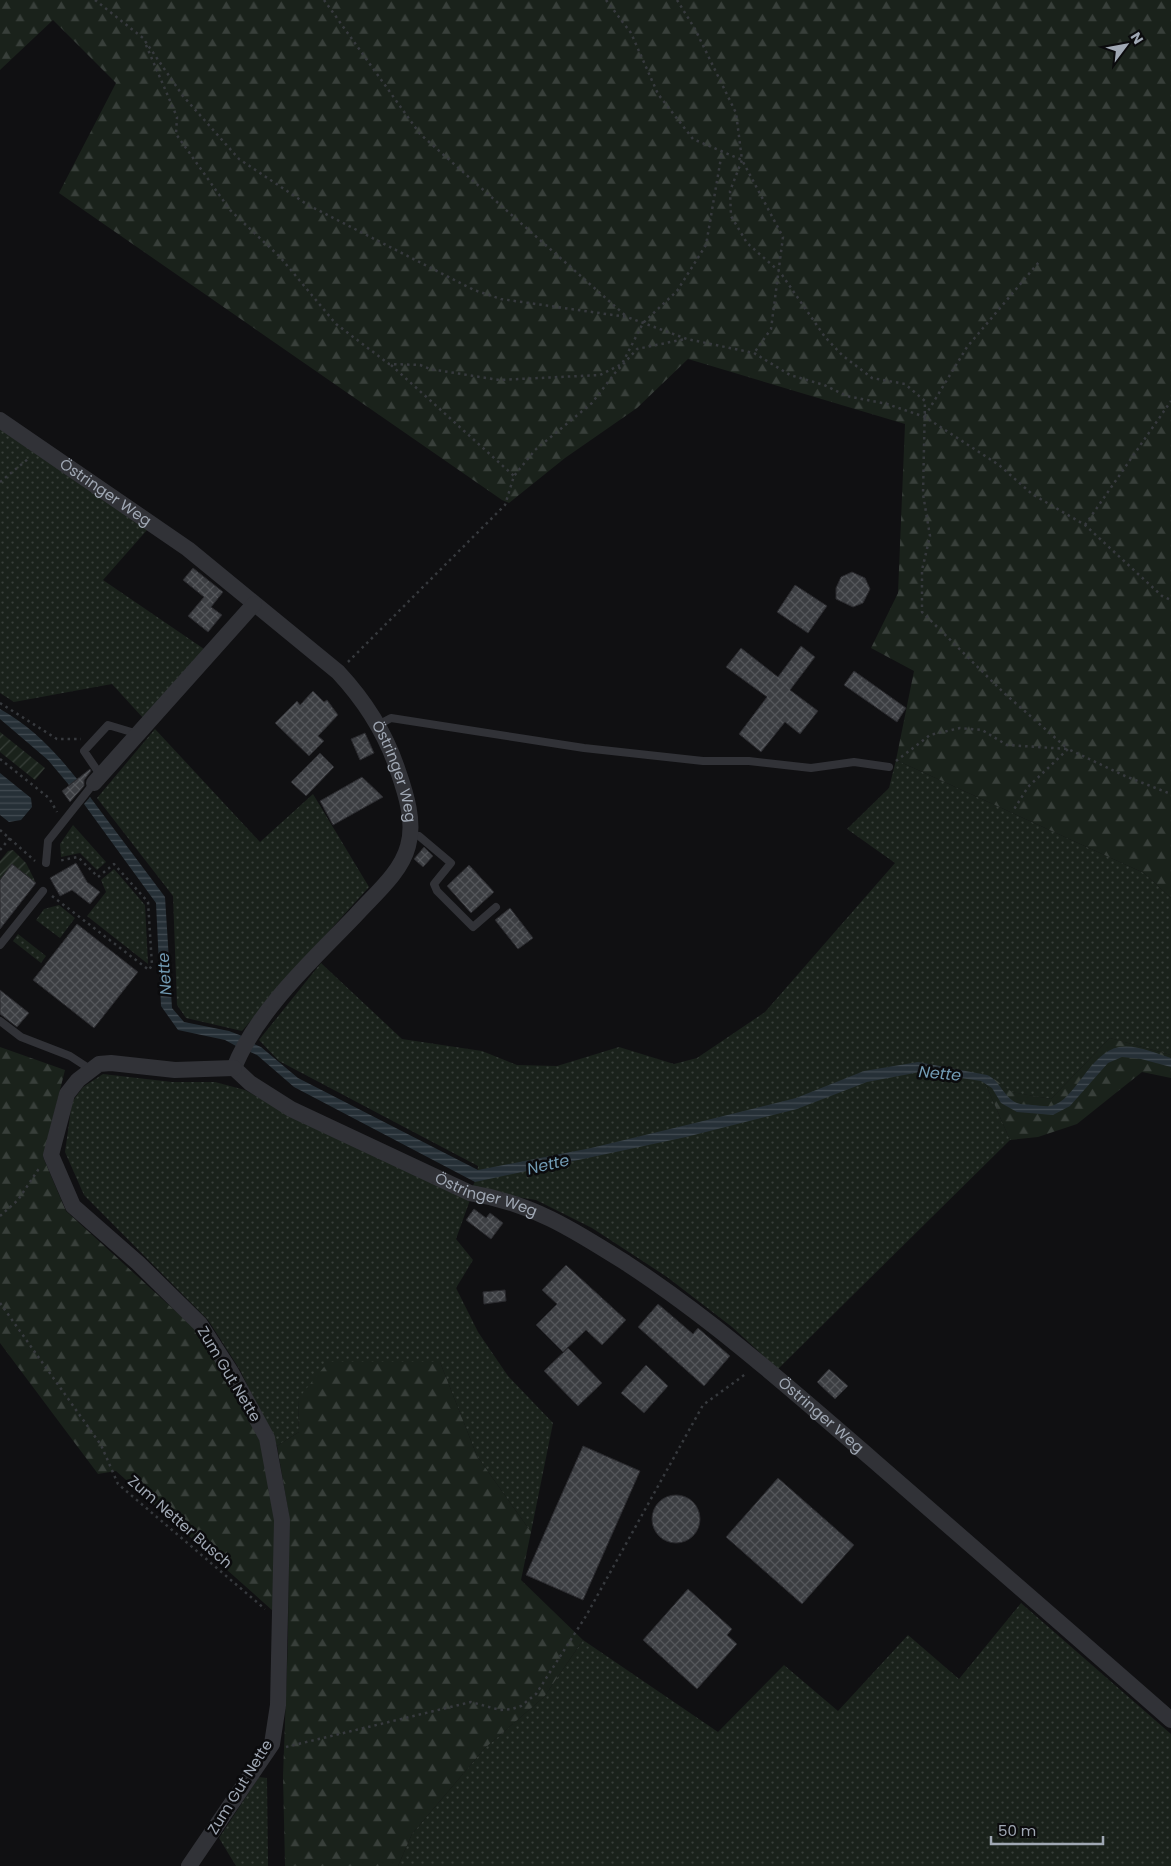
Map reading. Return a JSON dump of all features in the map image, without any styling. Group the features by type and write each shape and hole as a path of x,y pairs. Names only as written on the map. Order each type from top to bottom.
{"street":[{"name":"Östringer Weg","path":"0,420 181,544 338,672 357,692 393,754 405,790 409,812 410,835 408,846 385,884 299,975 258,1025 236,1062 250,1083 291,1109 470,1193 501,1198 533,1209 584,1236 659,1284 760,1363 1171,1720"},
{"path":"98,780 254,604"},
{"path":"51,1155 67,1094 90,1069 111,1063 175,1070 236,1062"},
{"name":"Zum Gut Nette","path":"51,1155 73,1206 138,1263 200,1324 231,1372 267,1438 282,1520 278,1705 272,1744 189,1866"}],"lane":[{"path":"378,726 392,718 584,748 703,761 749,761 811,768 854,762 889,767"},
{"path":"46,863 48,841 63,820 98,780 84,751 108,725 138,734"},
{"path":"410,835 419,836 451,863 434,884 437,891 473,927 496,907"},
{"path":"0,945 43,891"},
{"path":"0,1021 21,1037 70,1056 90,1069"}],"path":[{"path":"95,0 143,38 183,96 238,159 308,205 474,290 502,299 627,317 687,339 754,354 790,375 824,385 847,396 887,404 925,418 999,465 1032,494 1085,525 1162,596 1171,600"},
{"path":"324,0 420,134 627,317"},
{"path":"606,0 631,33 658,94 693,139 742,160"},
{"path":"677,0 695,29 736,113 742,160 783,237 780,272 771,329 754,354"},
{"path":"143,38 177,117 176,134 230,210 280,257 336,324 389,364 514,476"},
{"path":"389,364 420,365 430,369 499,380 600,375 622,364 642,323 677,291 706,245 722,152"},
{"path":"742,160 730,192 732,216 747,243 780,272 825,337 836,349 872,378 905,384 925,401 923,494 930,536 922,570 922,612 1004,693 1068,749 1125,776 1171,794"},
{"path":"925,418 967,347 1038,262"},
{"path":"338,672 505,505 514,476 535,450 592,403 615,373 637,349 687,339"},
{"path":"1085,525 1171,401"},
{"path":"0,482 41,448"},
{"path":"0,702 58,738 94,740"},
{"path":"889,767 930,735 960,728 982,730 1007,745 1068,749"},
{"path":"1013,811 1028,787 1068,749"},
{"path":"0,759 49,798 63,820"},
{"path":"0,830 32,860 46,863 78,858 98,876 114,864 148,902 152,965 149,970 60,901 43,891"},
{"path":"0,850 10,838"},
{"path":"0,1216 18,1200 37,1170 51,1155"},
{"name":"Zum Netter Busch","path":"0,1303 101,1445 118,1484 275,1618 281,1617"},
{"path":"272,1744 289,1747 471,1702 500,1710 521,1706 536,1694 586,1616 703,1405 760,1363"}],"green space":[{"path":"0,0 1171,0 1171,898 1144,873 896,760 914,671 871,648 898,593 905,424 688,359 637,408 565,458 509,503 502,500 59,193 116,83 53,20 0,70"},
{"path":"0,429 147,530 103,580 204,649 144,719 112,684 14,702 0,693"},
{"path":"155,729 260,842 313,794 369,887 242,1031 186,1018 177,1005 173,896 97,798"},
{"path":"0,732 45,768 35,780 0,752"},
{"path":"896,760 1144,873 1171,898 1171,1055 1110,1038 1051,1099 1011,1092 993,1078 983,1078 1010,1140 778,1369 732,1327 667,1277 592,1228 536,1200 471,1190 477,1177 478,1166 279,1061 259,1040 321,963 402,1039 482,1051 517,1065 557,1066 619,1047 674,1064 697,1058 765,1012 895,863 847,829 889,788"},
{"path":"73,825 106,862 97,870 80,853 61,857 60,844"},
{"path":"13,850 26,863 36,883 12,864 0,880 0,861 8,851"},
{"path":"114,869 145,905 148,964 87,916 106,892 101,880"},
{"path":"59,905 75,918 60,938 36,920 44,909"},
{"path":"18,934 46,956 41,963 13,941"},
{"path":"1110,1038 1171,1055 1171,1078 1142,1072 1077,1124 1038,1137 1010,1140 983,1078 993,1078 1012,1092 1051,1099"},
{"path":"0,1047 65,1070 43,1157 66,1211 194,1328 226,1376 261,1443 275,1521 273,1611 116,1471 98,1474 0,1343"},
{"path":"103,1074 172,1082 215,1082 245,1090 286,1112 470,1200 456,1239 473,1260 456,1288 478,1332 508,1376 553,1423 531,1532 477,1456 440,1362 298,1399 299,1432 277,1446 240,1370 208,1320 84,1195 65,1152 72,1102 83,1087"},
{"path":"328,1362 440,1362 477,1456 531,1532 521,1580 583,1640 544,1697 485,1748 412,1834 398,1866 285,1866 283,1776 288,1640 289,1515 277,1446 299,1432 298,1399"},
{"path":"1021,1603 1171,1734 1171,1866 398,1866 412,1834 485,1748 544,1697 583,1640 718,1732 784,1665 838,1711 908,1635 959,1679"},
{"path":"259,1777 267,1778 268,1866 236,1866 219,1838"}],"water":[{"path":"0,709 22,723 42,740 77,779 69,785 48,760 0,719"},
{"path":"0,773 31,798 32,807 21,820 9,822 0,815"},
{"name":"Nette","path":"90,797 165,897 172,1008 184,1022 229,1031 242,1036 236,1046 225,1040 178,1030 161,1006 156,903 84,804"},
{"name":"Nette","path":"252,1043 261,1047 298,1078 478,1170 591,1148 699,1122 796,1098 864,1071 918,1062 987,1075 995,1081 1008,1097 1017,1103 1046,1106 1060,1102 1068,1096 1099,1058 1108,1051 1119,1047 1139,1048 1171,1058 1171,1067 1141,1059 1122,1057 1108,1063 1070,1106 1053,1115 1017,1112 1001,1103 992,1088 981,1081 920,1072 867,1082 797,1109 686,1137 475,1182 294,1087 257,1055 248,1051"}],"building":[{"path":"193,568 223,592 211,607 222,615 208,632 188,616 204,597 183,580"},
{"path":"852,572 865,578 870,589 863,603 853,607 836,599 836,588 841,577"},
{"path":"795,585 827,606 808,633 777,612"},
{"path":"801,646 815,657 790,690 818,711 800,734 785,722 761,752 739,734 767,697 726,667 741,648 778,677"},
{"path":"854,671 906,708 897,722 844,685"},
{"path":"313,691 324,702 327,700 338,715 318,736 324,741 309,756 275,723 297,701 300,705"},
{"path":"365,733 374,753 360,760 351,739"},
{"path":"320,753 334,767 306,796 291,782"},
{"path":"90,769 91,771 84,780 84,786 70,802 62,791"},
{"path":"362,777 383,797 333,825 320,801"},
{"path":"424,847 433,856 423,867 414,859"},
{"path":"76,863 87,882 100,892 90,904 72,890 60,896 50,878"},
{"path":"12,864 36,883 0,929 0,880"},
{"path":"469,865 494,892 471,913 447,886"},
{"path":"510,908 533,938 518,949 495,920"},
{"path":"77,924 138,972 94,1028 33,980"},
{"path":"0,990 29,1013 17,1027 0,1014"},
{"path":"474,1209 486,1218 490,1213 503,1223 491,1239 466,1220"},
{"path":"566,1265 626,1320 602,1345 586,1330 563,1352 536,1325 557,1304 542,1290"},
{"path":"505,1290 506,1301 484,1304 483,1292"},
{"path":"658,1304 693,1334 698,1328 730,1356 704,1386 638,1327"},
{"path":"568,1348 602,1383 578,1406 544,1371"},
{"path":"646,1365 668,1386 644,1413 621,1393"},
{"path":"829,1369 848,1386 835,1399 817,1382"},
{"path":"583,1446 640,1471 583,1600 526,1575"},
{"path":"778,1478 854,1545 802,1604 726,1537"},
{"path":"676,1495 685,1497 693,1502 698,1510 700,1519 698,1528 693,1536 685,1541 676,1543 667,1541 659,1536 654,1528 652,1519 654,1510 659,1502 667,1497"},
{"path":"688,1589 732,1629 727,1635 737,1644 697,1689 643,1640"}]}
